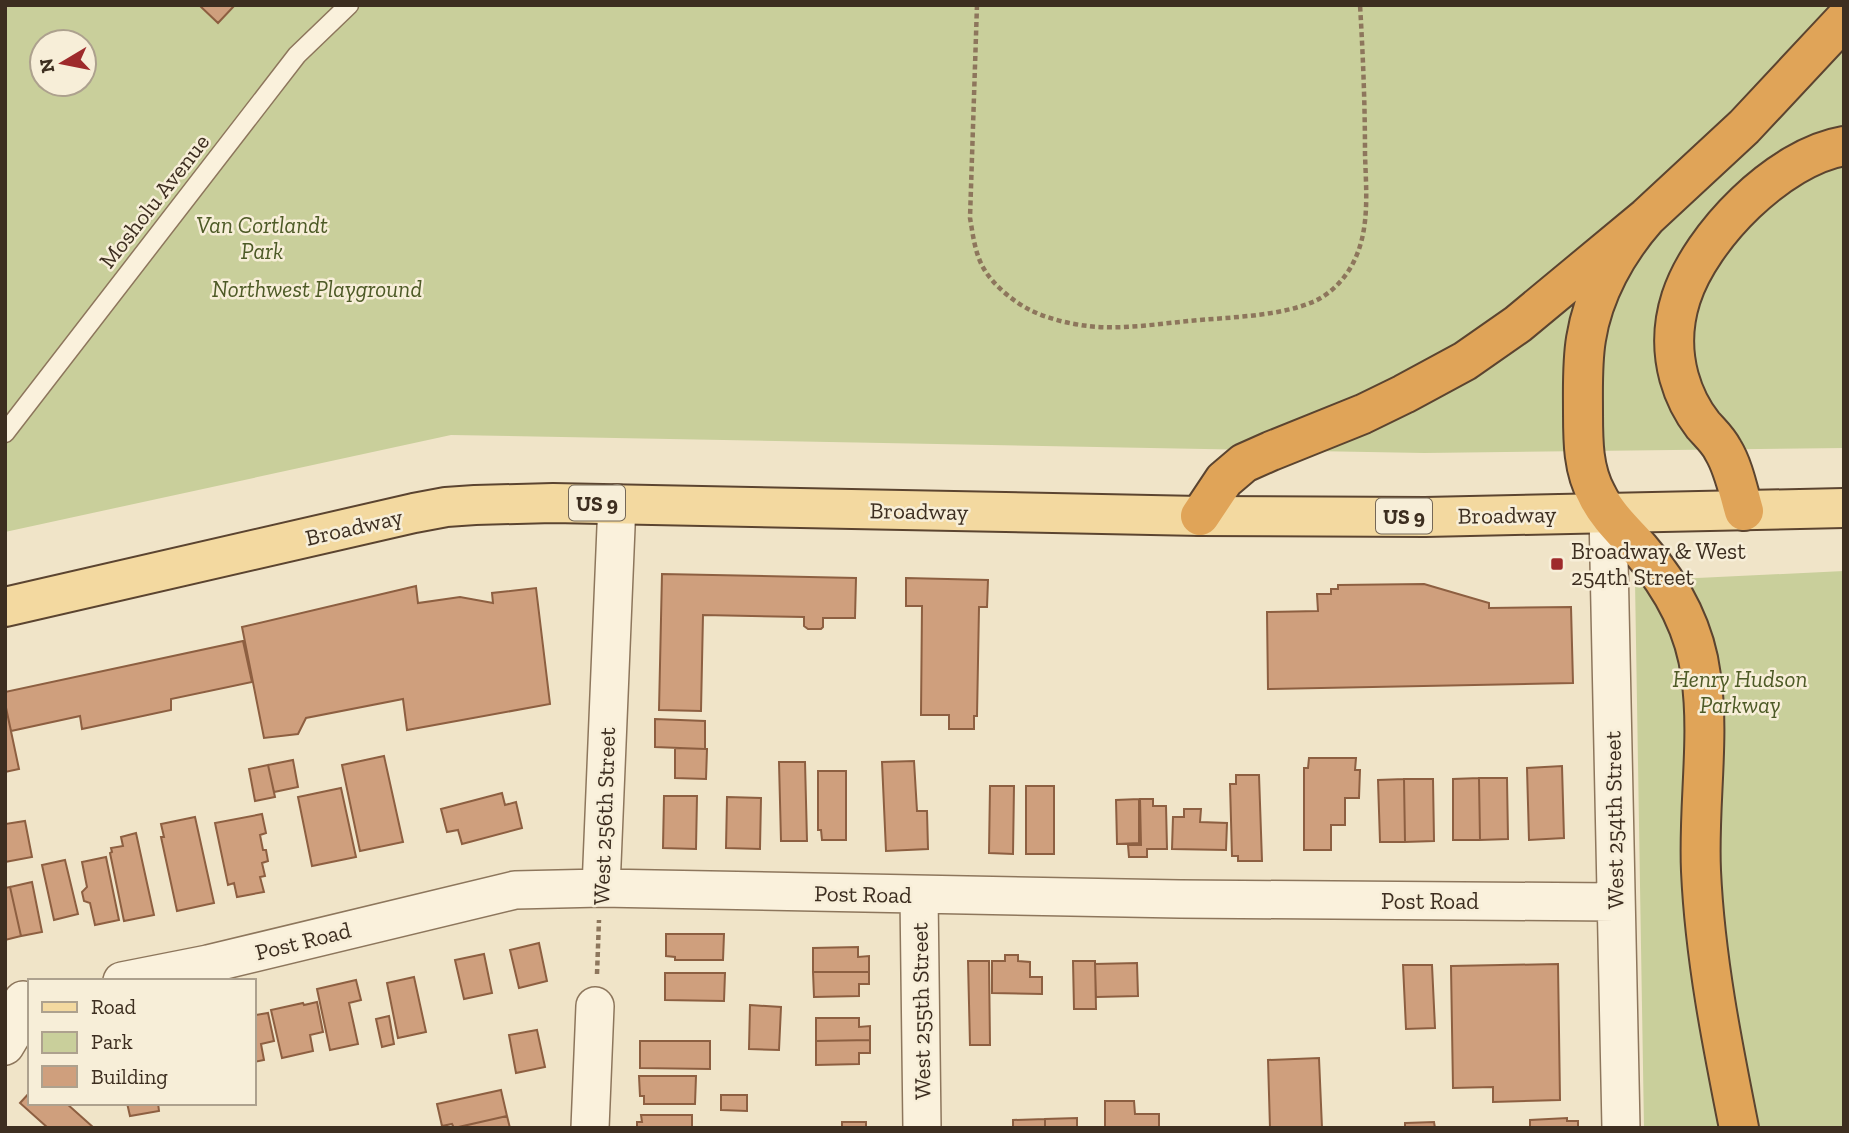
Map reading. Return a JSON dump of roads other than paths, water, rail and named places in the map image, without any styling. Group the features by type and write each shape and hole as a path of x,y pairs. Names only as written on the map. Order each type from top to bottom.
{"highway":[{"path":"1200,516 1224,480 1244,463 1384,404 1446,372 1501,338 1647,217 1760,111 1844,19"},
{"path":"1744,511 1725,452 1695,413 1682,388 1674,344 1681,299 1704,252 1739,209 1768,184 1800,163 1826,150 1844,146"},
{"path":"1647,217 1612,266 1593,310 1586,340 1583,381 1584,455 1596,495 1656,569 1676,599 1691,633 1701,673 1704,714 1701,860 1704,915 1715,1007 1739,1128"}],"main road":[{"name":"Broadway","path":"5,607 379,520 435,509 506,503 1200,516 1425,516 1844,508"}],"street":[{"name":"West 256th Street","path":"601,888 617,503"},
{"name":"West 254th Street","path":"1608,513 1621,1128"},
{"name":"Post Road","path":"132,979 208,964 515,890 601,888 1180,899 1615,902"},
{"name":"West 255th Street","path":"919,895 922,1128"},
{"path":"5,1045 20,1021 19,1001"},
{"path":"590,1128 596,1006"}],"lane":[{"name":"Mosholu Avenue","path":"5,433 297,55 349,5"}],"place":[{"name":"Broadway & West 254th Street","path":"1557,564"}],"park label":[{"name":"Van Cortlandt Park","path":"262,238"},
{"name":"Northwest Playground","path":"317,289"},
{"name":"Henry Hudson Parkway","path":"1740,692"}]}
